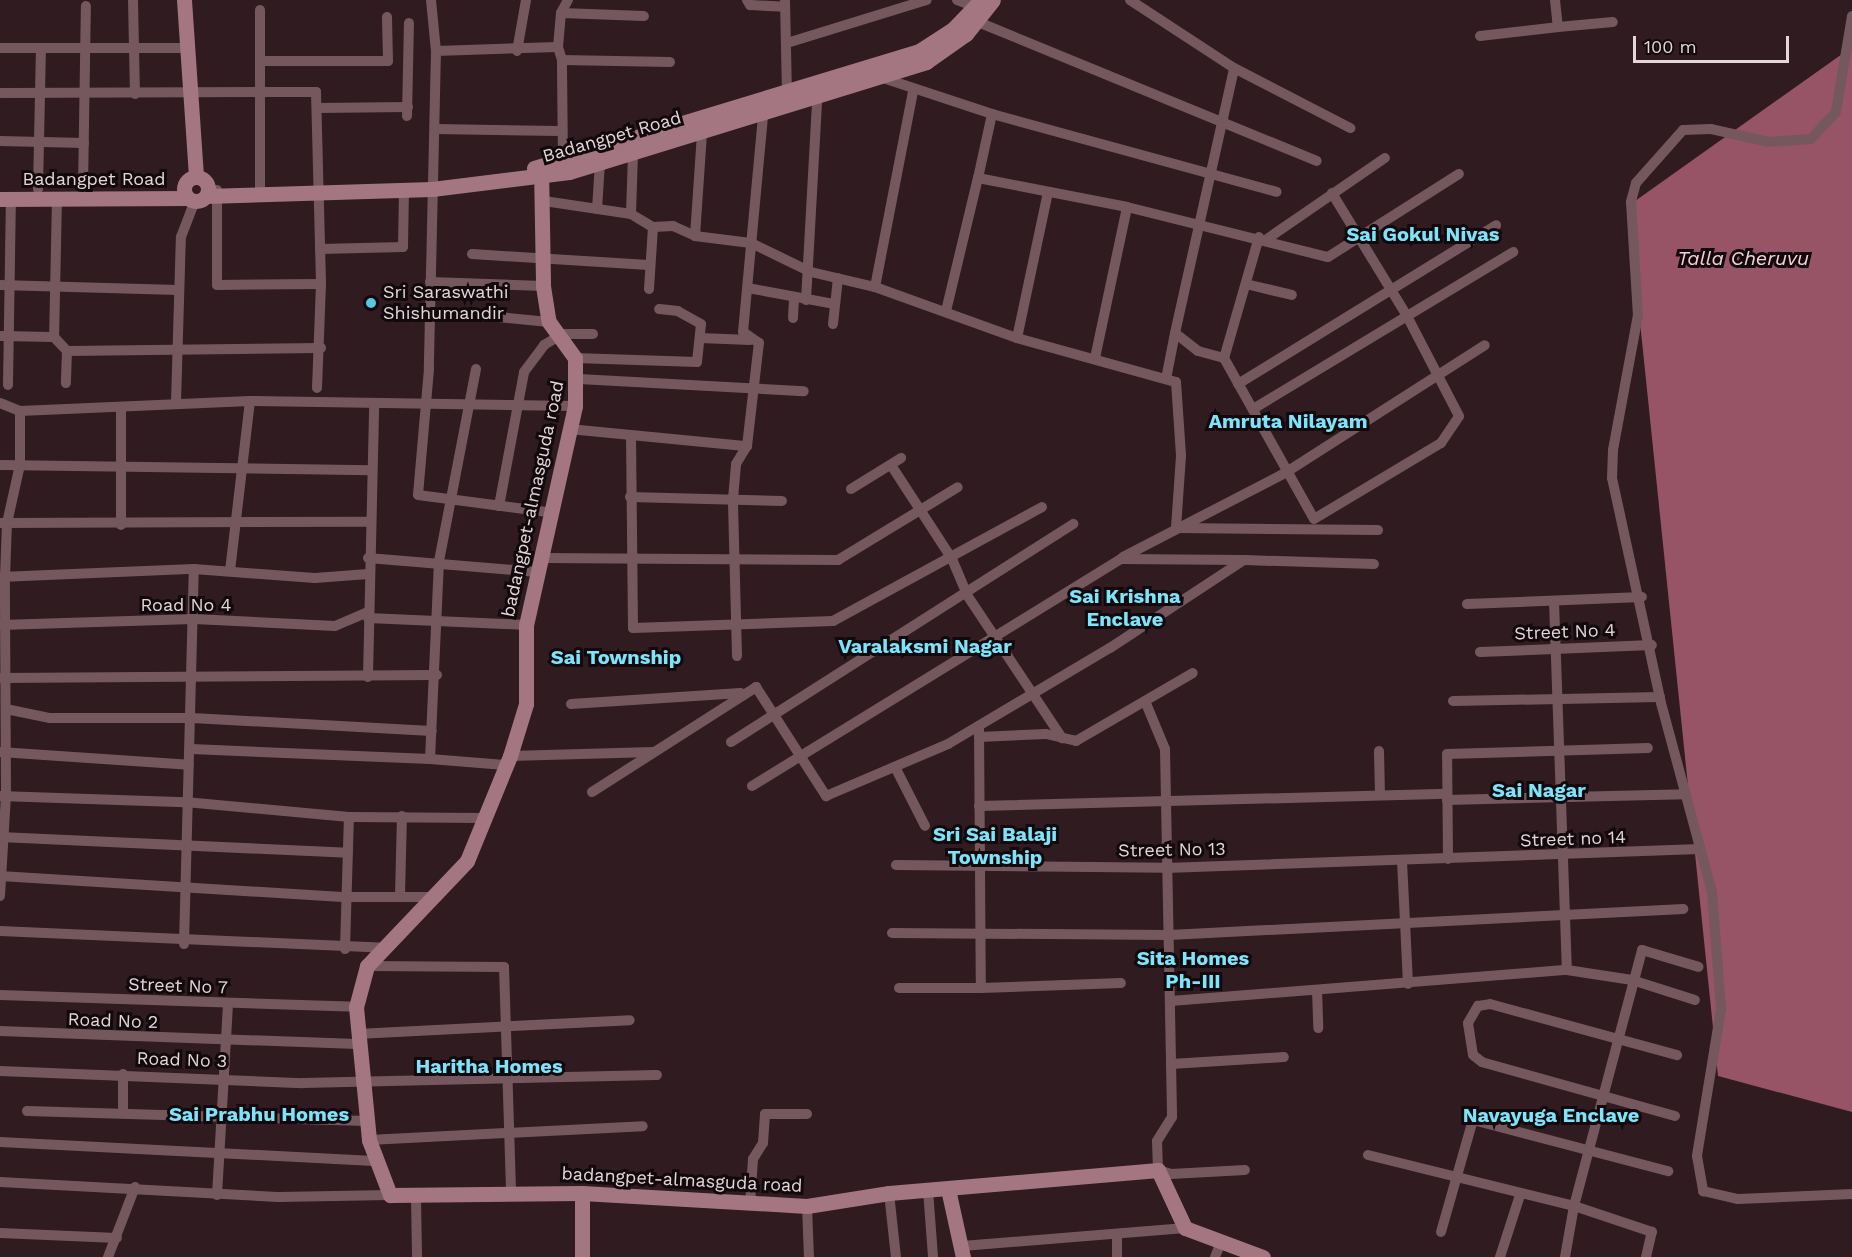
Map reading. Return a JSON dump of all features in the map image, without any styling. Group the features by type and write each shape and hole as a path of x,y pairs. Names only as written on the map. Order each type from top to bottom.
{"street":[{"path":"133,0 135,94"},
{"path":"184,0 189,48 189,91"},
{"path":"431,0 436,51 435,129 427,404 418,495 548,513"},
{"path":"517,51 526,0"},
{"path":"563,161 559,131 562,60 558,47 561,13 568,0"},
{"path":"747,0 750,5 785,3 787,94"},
{"path":"787,43 927,0"},
{"path":"957,0 1317,161"},
{"name":"Badangpet Road","path":"319,190 404,190 600,163 763,115 919,51 993,0"},
{"path":"1130,0 1234,68 1350,128"},
{"path":"1555,0 1557,27"},
{"path":"83,189 86,6"},
{"path":"260,10 262,93 260,192"},
{"name":"Badangpet Road","path":"542,172 563,161 787,94 819,91 883,78 938,55 978,10"},
{"path":"561,13 644,16"},
{"path":"1852,16 1836,112 1811,139 1769,142 1711,129 1683,130 1636,183 1631,202 1638,315 1612,450 1612,478 1642,597 1660,697 1712,892 1721,982 1697,1156 1703,1191 1738,1199 1852,1194"},
{"path":"261,61 388,61 387,17"},
{"path":"1480,36 1613,22"},
{"path":"317,108 407,111 409,23"},
{"path":"436,51 517,51 558,47"},
{"path":"0,48 134,50 189,48"},
{"path":"38,189 38,93 41,49"},
{"path":"562,60 670,62"},
{"path":"1166,379 1196,223 1220,117 1234,68"},
{"path":"883,78 913,91 992,114 1277,192"},
{"path":"0,93 86,95 189,91 316,92 321,284 321,348 317,388"},
{"name":"Badangpet Road","path":"189,91 196,177 202,194"},
{"path":"807,300 807,266 819,91"},
{"path":"875,287 913,91"},
{"path":"946,311 992,114"},
{"path":"750,340 743,332 763,115"},
{"path":"435,129 559,131"},
{"path":"695,236 702,132"},
{"path":"0,141 84,143"},
{"path":"631,214 633,153"},
{"path":"1224,358 1250,285 1263,238 1386,158"},
{"path":"597,209 600,163"},
{"path":"478,315 549,321 543,286 542,172"},
{"path":"978,178 1127,207 1263,238 1328,257 1459,174"},
{"name":"Badangpet Road","path":"4,196 57,198 432,185"},
{"name":"Badangpet Road","path":"4,196 38,189 202,194"},
{"path":"320,249 403,247 404,190"},
{"path":"1017,338 1048,192"},
{"path":"1175,333 1198,351 1224,358 1285,473 1314,519 1441,444 1459,416 1407,316 1332,193"},
{"path":"202,194 217,285 321,284"},
{"path":"176,402 181,237 202,194"},
{"path":"4,196 4,335 8,385"},
{"path":"57,198 54,337 67,351 66,383"},
{"path":"544,201 631,214 653,227 673,226 695,236 751,243 838,278 875,287 1017,338 1166,379 1180,388 1176,528"},
{"path":"1095,358 1127,207"},
{"path":"1238,384 1496,225"},
{"path":"649,289 653,227"},
{"path":"1253,409 1513,252"},
{"path":"472,254 649,265"},
{"path":"834,324 838,278"},
{"path":"430,282 543,286"},
{"path":"4,285 178,290"},
{"path":"1250,285 1292,295"},
{"path":"748,288 834,304"},
{"path":"793,318 794,298"},
{"path":"575,358 697,362 700,324 678,311 658,309"},
{"name":"badangpet-almasguda road","path":"367,966 439,897 467,861 507,761 526,704 526,625 548,513 575,406 579,379 575,358 562,334 549,321"},
{"path":"499,506 524,372 544,345 562,334 593,334"},
{"path":"4,335 54,337"},
{"path":"700,338 750,340 759,343 747,446 736,464 733,499 737,656"},
{"path":"752,786 1121,559 1176,528 1285,473 1485,345"},
{"path":"67,351 321,348"},
{"path":"430,759 437,675 433,619 439,561 471,407 476,369"},
{"path":"579,379 752,391 804,391"},
{"path":"0,404 20,411 121,409 176,402 250,401 427,404 471,407 575,406"},
{"path":"230,571 238,465 250,401"},
{"path":"368,677 368,558 374,403"},
{"path":"121,409 121,525"},
{"path":"0,896 2,752 6,709 3,678 4,523 20,465 20,411"},
{"path":"569,429 747,446"},
{"path":"631,436 630,559 633,628 833,621 952,559 1042,507"},
{"path":"851,489 901,458"},
{"path":"0,465 122,467 238,465 370,470"},
{"path":"891,465 952,559 967,595 1031,695 1062,738"},
{"path":"368,558 539,565 630,559 734,557 838,560 958,487"},
{"path":"630,497 782,501"},
{"path":"4,523 235,525 369,522"},
{"path":"731,742 775,717 967,595 1073,524"},
{"path":"1176,528 1377,530"},
{"path":"1121,559 1374,564"},
{"path":"571,704 743,693 759,689 775,717 802,754 826,796 979,731 1031,695 1244,560"},
{"path":"3,577 194,569 315,578 368,574"},
{"path":"184,944 183,842 191,749 194,569"},
{"path":"1467,604 1642,597"},
{"path":"1554,601 1567,970"},
{"path":"368,615 526,625"},
{"name":"Road No 4","path":"4,625 194,620 335,626 368,615"},
{"name":"Street No 4","path":"1480,652 1652,645"},
{"path":"979,731 1076,741 1193,673"},
{"path":"3,678 193,674 368,677 437,675"},
{"path":"592,792 743,693"},
{"path":"1453,701 1660,697"},
{"path":"1145,701 1165,749 1164,801 1171,1001 1172,1117 1157,1141 1158,1170 1185,1228"},
{"path":"6,709 50,718 192,718 432,731"},
{"path":"979,731 981,988"},
{"path":"1448,860 1447,754 1648,748"},
{"path":"191,749 507,761 653,752"},
{"path":"1379,751 1380,795"},
{"path":"2,752 189,765"},
{"path":"895,768 926,826"},
{"path":"979,806 1380,795 1561,797 1686,794"},
{"path":"3,796 185,802 349,817 484,818"},
{"path":"400,896 402,816"},
{"path":"345,949 349,817"},
{"path":"2,838 183,842 348,853"},
{"name":"Street no 14","path":"1448,860 1700,849"},
{"name":"Street No 13","path":"896,865 1166,868 1448,860"},
{"path":"1402,861 1408,984"},
{"path":"1,876 183,889 346,897 439,897"},
{"path":"892,933 1169,935 1683,909"},
{"path":"0,931 184,944 345,949 386,948"},
{"path":"1565,1257 1574,1206 1641,950 1699,967"},
{"path":"0,1182 135,1187 217,1195 390,1195 374,1161 369,1140 357,1039 356,1007 367,966 504,967 511,1196"},
{"path":"1171,1001 1567,970 1632,980 1695,1000"},
{"path":"899,988 981,988 1121,982"},
{"path":"1317,990 1318,1028"},
{"name":"Street No 7","path":"0,995 228,1005 356,1007"},
{"path":"1675,1116 1482,1062 1473,1054 1468,1023 1484,1003 1677,1056"},
{"path":"217,1195 228,1005"},
{"name":"Road No 2","path":"0,1031 225,1040 357,1039 507,1026 630,1020"},
{"path":"1171,1064 1284,1057"},
{"name":"Road No 3","path":"0,1071 362,1083 657,1075"},
{"path":"123,1074 123,1112"},
{"path":"27,1111 123,1112 367,1121"},
{"path":"750,1205 753,1159 763,1143 765,1114 807,1114"},
{"path":"1441,1232 1473,1120 1668,1171"},
{"path":"369,1140 509,1136 644,1126"},
{"path":"0,1142 220,1156 374,1161"},
{"path":"1368,1155 1520,1195 1574,1206 1652,1232 1646,1257"},
{"path":"1158,1170 1171,1174 1245,1170"},
{"name":"badangpet-almasguda road","path":"390,1195 416,1198 582,1193 750,1205 807,1206 928,1190 1158,1170"},
{"path":"108,1257 135,1187"},
{"path":"948,1189 962,1252 1185,1228 1263,1257"},
{"path":"928,1190 933,1257"},
{"path":"582,1193 582,1257"},
{"path":"889,1194 896,1257"},
{"path":"1500,1257 1520,1195"},
{"path":"416,1198 417,1257"},
{"path":"807,1206 809,1257"},
{"path":"0,1233 117,1238"},
{"path":"1116,1257 1117,1236"},
{"path":"1215,1257 1221,1242"}],"water":[{"name":"Talla Cheruvu","path":"1852,47 1852,1112 1718,1076 1628,206"}],"place":[{"name":"Sri Saraswathi Shishumandir","path":"371,303"}],"district":[{"name":"Sai Gokul Nivas","path":"1423,234"},
{"name":"Amruta Nilayam","path":"1288,421"},
{"name":"Sai Krishna Enclave","path":"1125,608"},
{"name":"Varalaksmi Nagar","path":"925,646"},
{"name":"Sai Township","path":"616,657"},
{"name":"Sai Nagar","path":"1539,790"},
{"name":"Sri Sai Balaji Township","path":"995,846"},
{"name":"Sita Homes Ph-III","path":"1193,970"},
{"name":"Haritha Homes","path":"489,1066"},
{"name":"Sai Prabhu Homes","path":"259,1114"},
{"name":"Navayuga Enclave","path":"1551,1115"}]}
